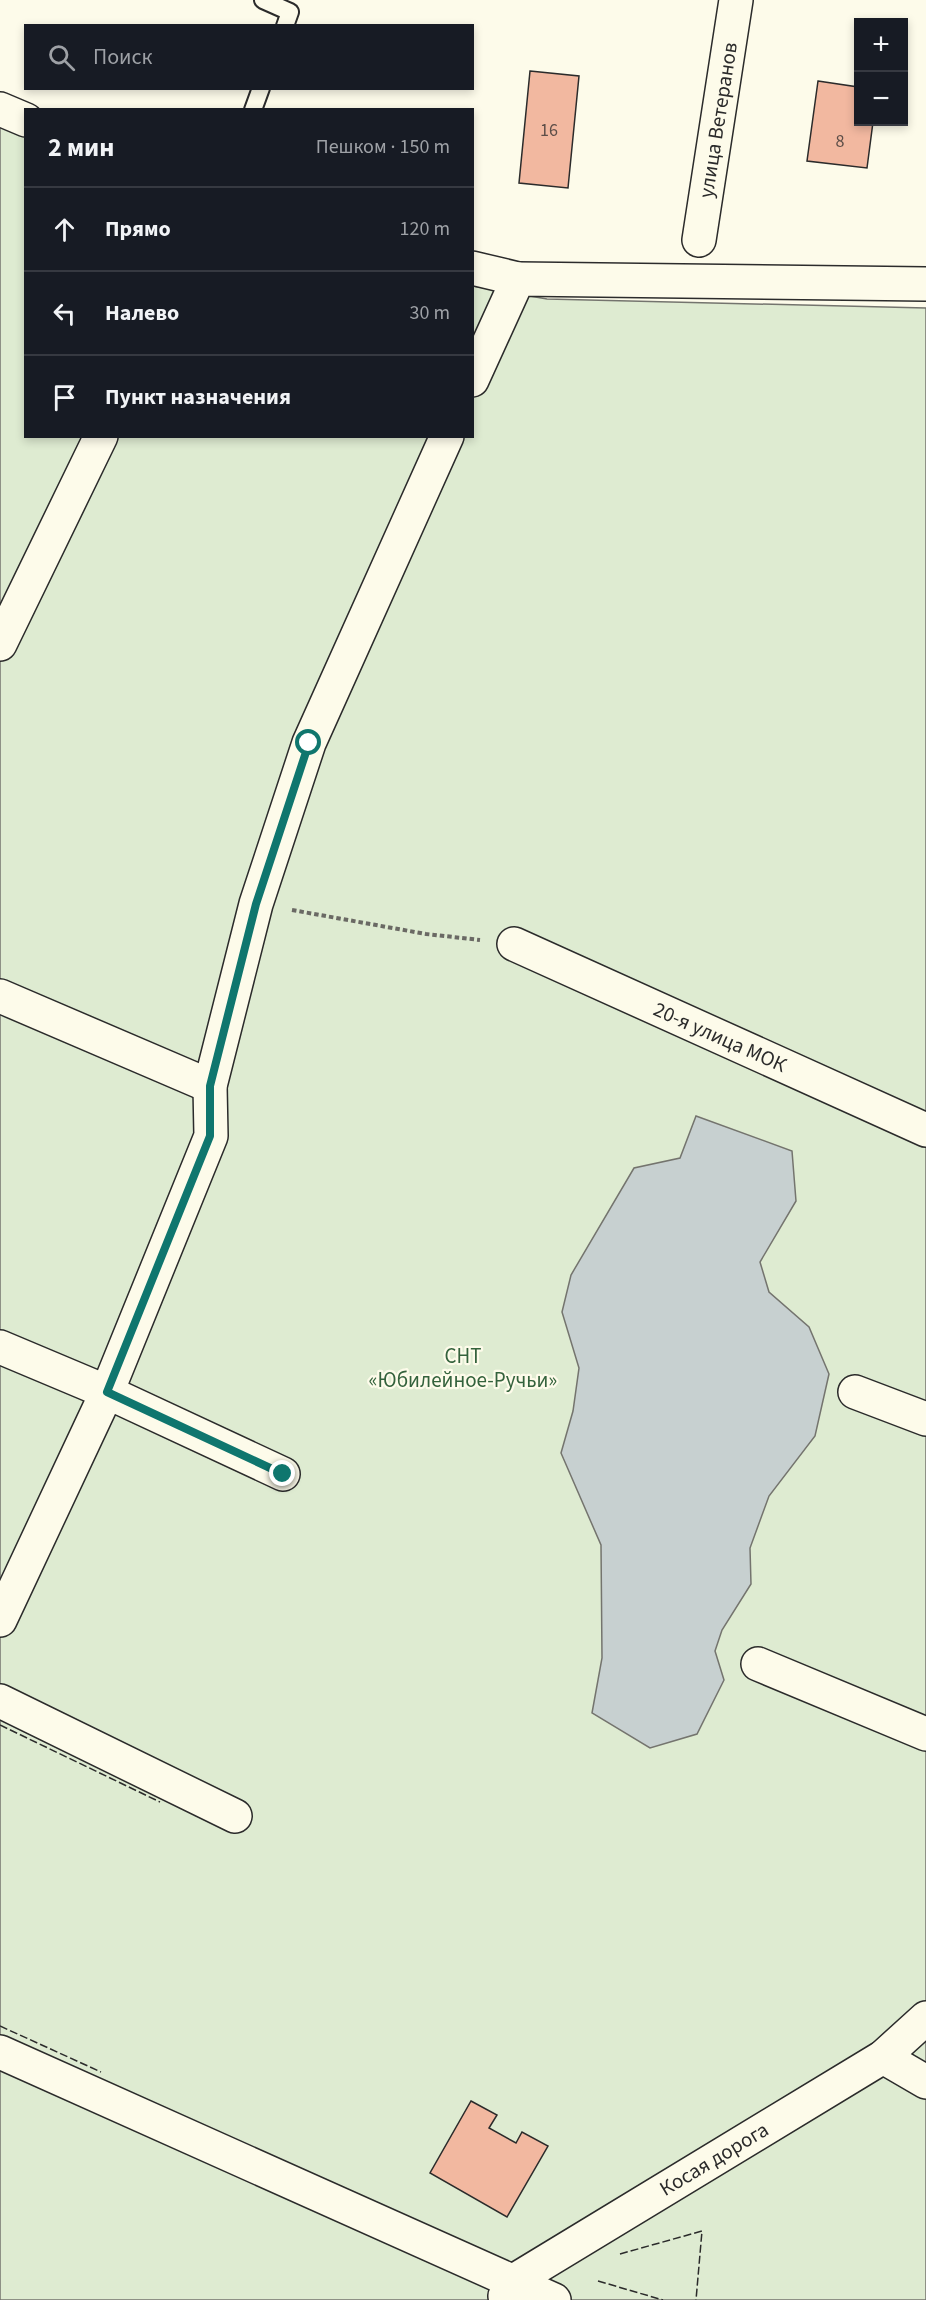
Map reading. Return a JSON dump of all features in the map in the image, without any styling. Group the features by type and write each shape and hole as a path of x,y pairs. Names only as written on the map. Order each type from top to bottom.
{"street":[{"name":"улица Ветеранов","path":"699,240 736,0"},
{"path":"0,108 24,119"},
{"path":"474,268 518,279 926,284"},
{"path":"474,376 518,279"},
{"path":"0,644 100,438"},
{"path":"0,1620 107,1392 210,1136 210,1086 256,904 309,743 446,438"},
{"name":"20-я улица МОК","path":"514,944 926,1130"},
{"path":"0,996 210,1086"},
{"path":"0,1347 107,1392 283,1474"},
{"path":"855,1392 926,1419"},
{"path":"758,1664 926,1734"},
{"path":"0,1701 235,1816"},
{"name":"Косая дорога","path":"508,2291 883,2057 926,2018"},
{"path":"0,2052 508,2291 554,2300"},
{"path":"883,2057 926,2082"}],"lane":[{"path":"263,0 290,12 286,24"},
{"path":"254,108 260,90"}],"path":[{"path":"256,904 426,934 514,944"}],"green space":[{"name":"СНТ «Юбилейное-Ручьи»","path":"0,123 24,135 24,438 474,438 474,286 547,299 926,308 926,2300 0,2300"}],"shaded area":[{"path":"696,1116 792,1151 796,1201 760,1262 769,1292 809,1327 829,1374 815,1436 769,1496 750,1548 751,1584 722,1630 715,1651 724,1680 697,1734 650,1748 592,1713 602,1658 601,1545 561,1453 573,1411 579,1368 562,1312 571,1275 634,1168 680,1158"}],"building":[{"path":"530,71 579,76 568,188 519,183"},
{"path":"818,81 854,86 854,126 872,126 867,168 807,161"},
{"path":"471,2101 497,2115 489,2128 516,2143 522,2132 548,2146 507,2217 430,2173"}],"fence":[{"path":"0,1725 160,1802"},
{"path":"0,2026 101,2072"},
{"path":"620,2254 702,2231 696,2300"},
{"path":"598,2281 663,2300"}],"route":[{"path":"283,1474 107,1392 210,1136 210,1086 256,904 309,743"}]}
